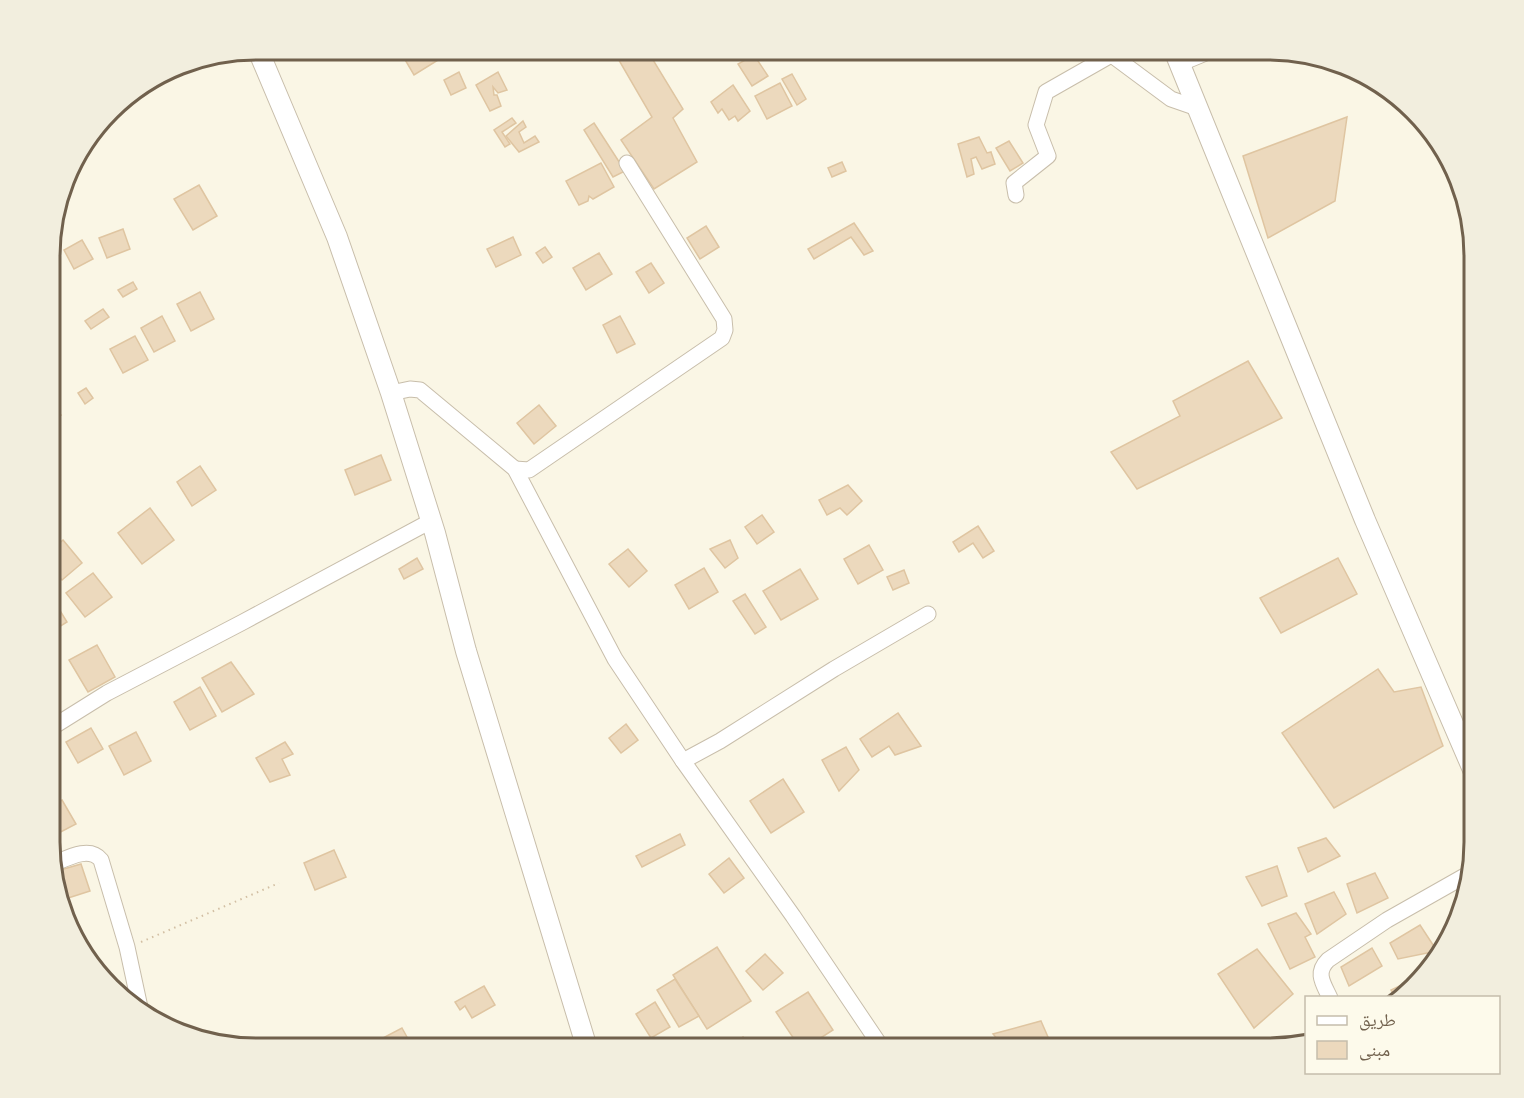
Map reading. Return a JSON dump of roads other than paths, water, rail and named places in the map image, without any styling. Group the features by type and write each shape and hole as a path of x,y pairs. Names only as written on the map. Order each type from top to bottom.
{"street":[{"path":"262,60 337,237 391,393 431,521 466,651 584,1038"},
{"path":"1016,195 1014,183 1048,156 1036,125 1046,92 1096,60"},
{"path":"1119,60 1171,99 1197,108"},
{"path":"1178,60 1365,520 1464,749"},
{"path":"515,469 529,470 722,338 725,330 724,319 627,163"},
{"path":"391,393 410,389 420,390 515,469 615,659 875,1038"},
{"path":"60,723 107,693 431,521"},
{"path":"683,761 720,741 834,669 928,614"},
{"path":"61,861 88,852 98,855 101,860 127,947 138,999"},
{"path":"1329,996 1320,975 1322,967 1328,960 1387,920 1460,878"}]}
